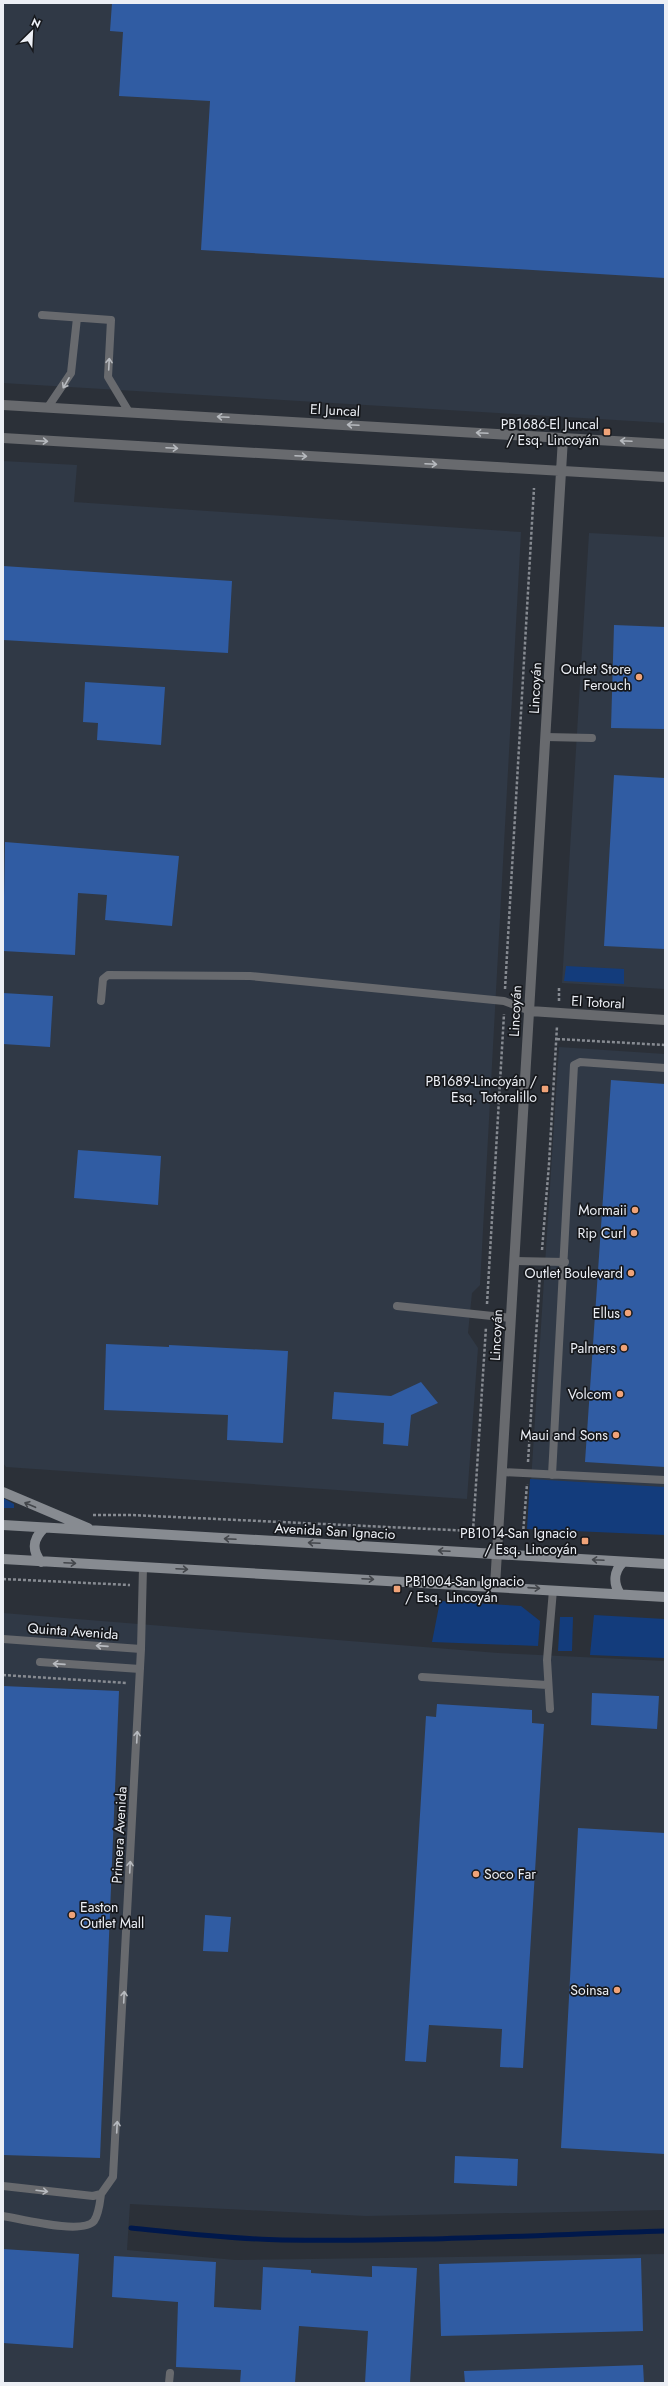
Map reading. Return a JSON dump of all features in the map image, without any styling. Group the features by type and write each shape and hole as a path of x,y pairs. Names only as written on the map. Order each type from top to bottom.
{"main road":[{"path":"3,1492 94,1531"},
{"name":"Avenida San Ignacio","path":"3,1525 665,1564"},
{"path":"41,1562 35,1551 34,1543 44,1528"},
{"path":"3,1559 495,1586 665,1597"},
{"path":"620,1594 615,1581 617,1570 623,1562"}],"street":[{"name":"El Juncal","path":"3,404 665,444"},
{"path":"3,438 665,477"},
{"name":"Lincoyán","path":"495,1586 564,438"},
{"name":"El Totoral","path":"530,1011 665,1020"}],"lane":[{"path":"42,315 111,320 108,377 128,412"},
{"path":"48,407 71,373 77,318"},
{"path":"546,737 592,738"},
{"path":"101,1001 103,980 108,975 250,976 504,1001 530,1011"},
{"path":"552,1476 574,1065 580,1062 665,1068"},
{"path":"514,1261 564,1262"},
{"path":"397,1306 511,1318"},
{"path":"502,1472 552,1476 665,1480"},
{"name":"Primera Avenida","path":"3,2216 73,2228 86,2227 94,2221 102,2194 113,2177 115,2166 140,1683 143,1567"},
{"path":"550,1709 547,1685 547,1660 553,1590"},
{"name":"Quinta Avenida","path":"3,1639 141,1649"},
{"path":"40,1662 140,1669"},
{"path":"422,1677 547,1685"},
{"path":"3,2186 81,2196 102,2194"},
{"path":"169,2383 170,2373"}],"path":[{"path":"557,1039 665,1045"},
{"path":"87,1515 131,1515 473,1531"},
{"path":"3,1579 143,1585"},
{"path":"3,1675 140,1683"}],"shaded area":[{"path":"3,3 665,3 665,423 3,383"},
{"path":"3,461 77,465 74,502 521,532 480,1285 472,1293 468,1333 478,1348 467,1499 6,1467 3,1463"},
{"path":"589,533 665,537 665,989 562,983"},
{"path":"566,966 624,969 624,984 564,981"},
{"path":"559,1047 665,1054 665,1505 530,1497"},
{"path":"530,1479 665,1487 665,1535 527,1529"},
{"path":"3,1498 14,1504 14,1508 3,1508"},
{"path":"440,1601 521,1606 540,1621 538,1646 432,1642"},
{"path":"3,1613 498,1653 665,1661 665,2210 366,2216 130,2204 127,2250 235,2260 665,2254 665,2383 3,2383"},
{"path":"594,1615 665,1619 665,1658 590,1655"},
{"path":"560,1617 573,1617 572,1651 558,1651"}],"building":[{"path":"112,3 665,3 665,278 201,250 210,101 119,96 123,32 110,31"},
{"path":"3,566 232,581 228,653 3,640"},
{"name":"Outlet Store Ferouch","path":"614,625 665,627 665,729 611,728"},
{"path":"85,682 165,687 161,745 97,740 98,723 83,722"},
{"path":"614,775 665,778 665,949 604,946"},
{"path":"5,842 179,856 172,926 105,920 107,895 78,893 75,955 3,951"},
{"path":"3,993 53,996 50,1047 3,1044"},
{"name":"Outlet Boulevard","path":"611,1080 665,1084 665,1467 585,1462"},
{"path":"78,1150 161,1156 158,1205 74,1198"},
{"path":"106,1344 169,1347 169,1345 288,1351 283,1443 227,1440 228,1415 104,1410"},
{"path":"421,1382 438,1403 411,1415 408,1446 383,1444 384,1423 332,1419 334,1392 391,1396"},
{"path":"3,1686 119,1691 100,2158 3,2155"},
{"path":"592,1693 659,1696 657,1729 591,1725"},
{"name":"Soco Far","path":"437,1704 532,1710 532,1723 544,1724 523,2068 500,2067 502,2029 429,2025 426,2062 405,2061 426,1716 436,1717"},
{"name":"Soinsa","path":"578,1828 665,1833 665,2154 561,2148"},
{"path":"205,1915 231,1917 228,1952 203,1951"},
{"path":"455,2156 518,2159 517,2186 454,2183"},
{"path":"3,2249 79,2254 73,2348 3,2343"},
{"path":"114,2256 216,2262 214,2307 261,2310 263,2267 311,2270 311,2273 372,2277 372,2266 417,2268 410,2383 365,2383 368,2331 299,2326 295,2383 240,2383 241,2370 176,2367 178,2302 112,2297"},
{"path":"641,2258 643,2331 441,2336 439,2264"},
{"path":"643,2365 644,2383 465,2383 464,2371"}],"waterway":[{"path":"131,2228 206,2236 282,2240 425,2239 665,2231"}],"place":[{"name":"PB1686-El Juncal / Esq. Lincoyán","path":"607,432"},
{"name":"Outlet Store Ferouch","path":"639,677"},
{"name":"PB1689-Lincoyán / Esq. Totoralillo","path":"545,1089"},
{"name":"Mormaii","path":"635,1210"},
{"name":"Rip Curl","path":"634,1233"},
{"name":"Outlet Boulevard","path":"631,1273"},
{"name":"Ellus","path":"628,1313"},
{"name":"Palmers","path":"624,1348"},
{"name":"Volcom","path":"620,1394"},
{"name":"Maui and Sons","path":"616,1435"},
{"name":"PB1014-San Ignacio / Esq. Lincoyán","path":"585,1541"},
{"name":"PB1004-San Ignacio / Esq. Lincoyán","path":"397,1589"},
{"name":"Soco Far","path":"476,1874"},
{"name":"Easton Outlet Mall","path":"72,1915"},
{"name":"Soinsa","path":"617,1990"}]}
